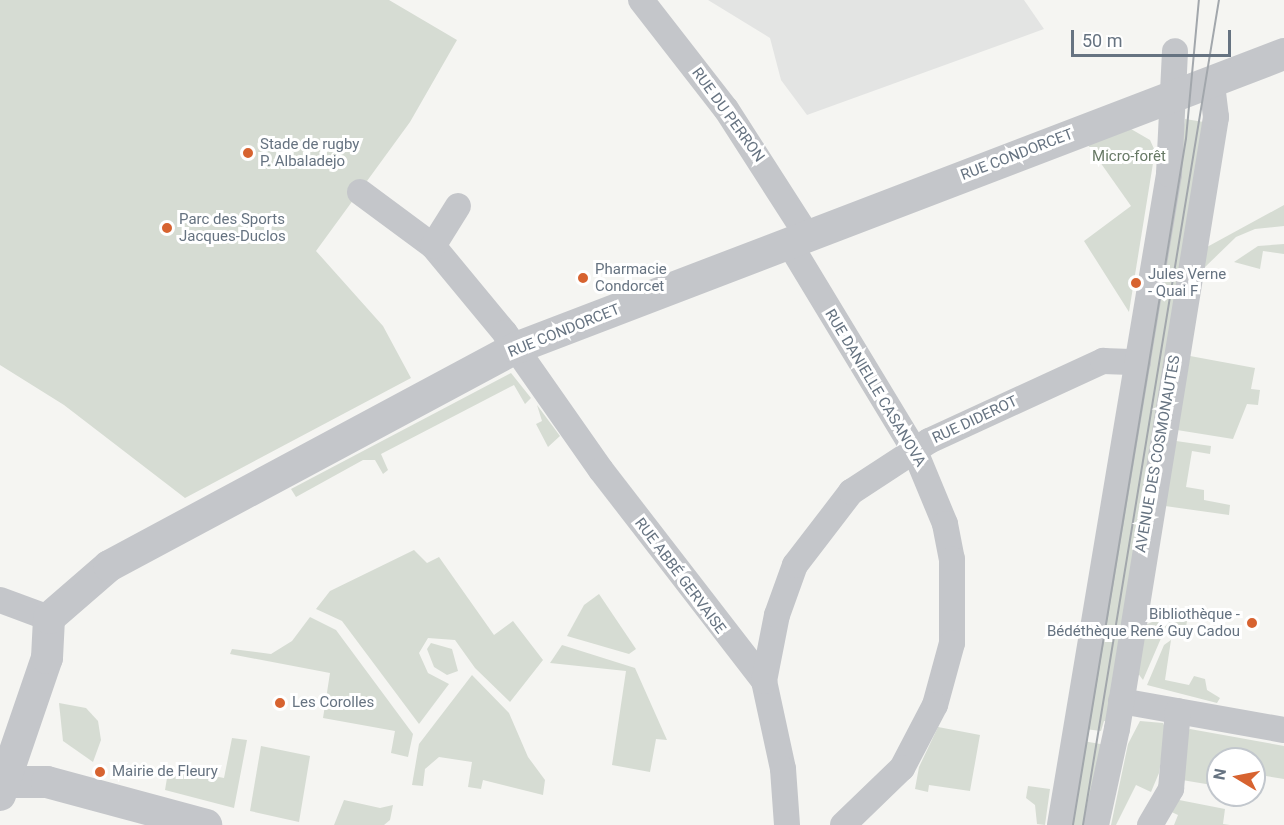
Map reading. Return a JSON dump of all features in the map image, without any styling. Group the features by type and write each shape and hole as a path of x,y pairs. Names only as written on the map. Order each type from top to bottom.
{"street":[{"name":"RUE DU PERRON","path":"641,0 726,109 798,239"},
{"path":"1060,825 1169,174 1169,98 1175,51"},
{"name":"RUE CONDORCET","path":"50,618 109,566 516,348 1284,54"},
{"name":"AVENUE DES COSMONAUTES","path":"1096,825 1121,701 1216,117 1212,82"},
{"name":"RUE ABBÉ GERVAISE","path":"360,192 433,246 516,348 622,498 764,681 783,769 787,825"},
{"path":"433,246 458,206"},
{"name":"RUE DANIELLE CASANOVA","path":"798,239 914,449 936,499 952,559 954,611 947,670 927,723 902,768 843,825"},
{"name":"RUE DIDEROT","path":"764,681 786,585 807,546 851,492 914,449 1103,361 1138,362"},
{"path":"0,600 50,618 47,658 4,789 43,803 141,819 206,825"},
{"path":"1121,701 1284,730"},
{"path":"1150,825 1171,789 1178,711"}],"shaded area":[{"path":"708,0 1024,0 1044,29 807,115 781,80 770,38"}],"green space":[{"name":"Parc des Sports Jacques-Duclos","path":"0,0 389,0 457,40 410,122 316,251 383,326 411,378 185,498 64,405 0,365"},
{"path":"1185,119 1204,122 1112,722 1104,721 1101,731 1085,729"},
{"name":"Micro-forêt","path":"1131,129 1150,140 1155,151 1129,312 1084,241 1131,206 1088,145"},
{"path":"1284,205 1284,226 1255,229 1236,237 1203,269 1207,247"},
{"path":"1284,244 1284,254 1263,251 1260,269 1234,262 1258,246"},
{"path":"1190,356 1255,368 1251,389 1260,390 1258,405 1247,404 1233,439 1177,430"},
{"path":"511,373 531,398 525,404 514,385 381,454 388,470 383,474 375,460 363,460 296,497 291,489"},
{"path":"537,405 560,436 548,447 536,424 542,421"},
{"path":"1176,441 1211,446 1210,454 1192,451 1186,487 1204,490 1204,500 1230,505 1229,515 1165,506"},
{"path":"414,550 427,563 439,557 494,635 513,621 543,660 510,702 475,668 455,640 428,638 419,653 428,673 449,684 419,724 342,621 316,609 330,591"},
{"path":"599,594 636,649 629,654 567,636 584,605"},
{"path":"310,617 336,630 413,734 408,757 391,753 395,731 323,718 330,673 230,654 232,649 271,654 292,641"},
{"path":"1164,617 1187,621 1186,627 1165,629 1143,680 1137,672 1145,625"},
{"path":"1171,640 1165,680 1189,685 1194,676 1205,679 1207,690 1220,698 1217,703 1147,685 1164,645"},
{"path":"431,643 452,649 458,671 447,675 434,667 427,649"},
{"path":"562,645 635,668 667,740 656,739 650,772 612,765 626,671 550,663"},
{"path":"472,675 509,713 528,757 545,780 543,795 483,780 481,789 468,787 472,762 439,757 425,769 423,786 412,785 419,744"},
{"path":"59,703 86,708 98,721 101,740 93,762 63,741"},
{"path":"1140,721 1163,723 1166,730 1159,773 1151,792 1136,785 1116,825 1111,825 1128,744"},
{"path":"938,727 980,735 970,791 929,785 928,792 915,789 919,767"},
{"path":"1190,729 1284,746 1284,779 1266,776 1266,747 1206,747 1206,784 1182,780 1183,733"},
{"path":"232,738 247,740 234,808 165,790 168,772 177,769 224,778"},
{"path":"1083,741 1106,745 1087,825 1069,825"},
{"path":"261,746 310,756 299,822 250,811"},
{"path":"1028,786 1050,789 1045,825 1037,824 1035,805 1026,798"},
{"path":"1174,799 1225,809 1223,824 1230,825 1174,825 1178,815 1165,809"},
{"path":"344,800 380,808 393,805 390,820 384,825 334,825"}],"tram line":[{"path":"1073,825 1186,139 1199,0"},
{"path":"1083,825 1219,0"}],"place":[{"name":"Stade de rugby P. Albaladejo","path":"248,153"},
{"name":"Parc des Sports Jacques-Duclos","path":"167,228"},
{"name":"Pharmacie Condorcet","path":"583,278"},
{"name":"Jules Verne - Quai F","path":"1136,283"},
{"name":"Bibliothèque - Bédéthèque René Guy Cadou","path":"1252,623"},
{"name":"Les Corolles","path":"280,703"},
{"name":"Mairie de Fleury","path":"100,772"}]}
